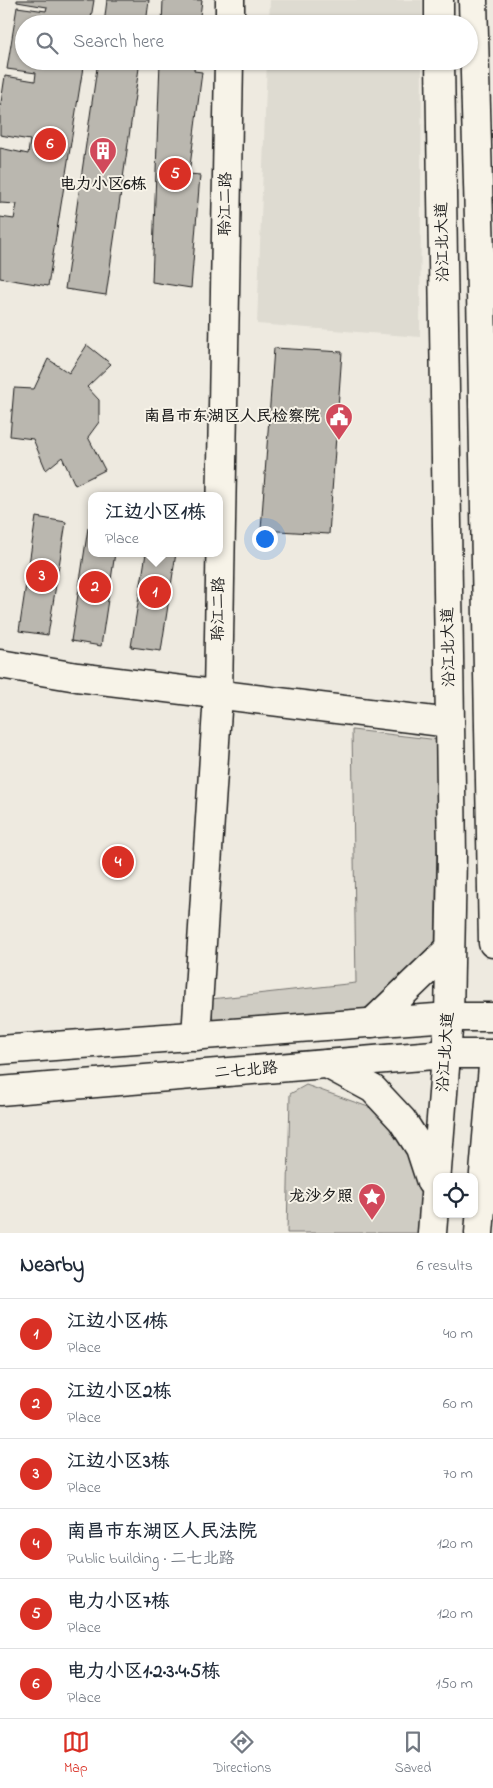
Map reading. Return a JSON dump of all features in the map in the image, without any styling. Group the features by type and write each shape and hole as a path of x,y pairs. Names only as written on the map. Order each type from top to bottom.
{"main road":[{"path":"230,0 230,15"},
{"path":"439,0 439,15"},
{"path":"473,0 473,15"},
{"name":"聆江二路","path":"222,492 229,70"},
{"name":"沿江北大道","path":"437,1173 449,1017 452,856 440,70"},
{"path":"475,70 493,943"},
{"name":"聆江二路","path":"196,1036 218,695 220,557"},
{"path":"0,664 77,677 450,723"},
{"path":"372,1023 450,948"},
{"path":"0,1050 449,1017 493,1017"},
{"name":"二七北路","path":"0,1091 446,1054 493,1054"},
{"path":"327,1064 373,1089 402,1120 420,1148 433,1190"},
{"path":"479,1233 493,1066"},
{"name":"沿江北大道","path":"432,1233 433,1218"}],"shaded area":[{"path":"270,0 422,0 422,15 269,15"},
{"path":"267,70 422,70 420,337 257,324"},
{"path":"352,730 439,740 435,947 362,1011 213,1021 211,999 356,983"},
{"path":"306,1085 377,1110 392,1120 425,1184 425,1233 287,1233 290,1094"}],"building":[{"path":"17,0 94,0 92,15 16,15 17,7 46,11 47,7 17,2"},
{"path":"107,0 149,0 147,15 105,15"},
{"path":"163,0 202,0 200,15 162,15"},
{"path":"15,19 15,70 83,70 48,286 0,278 0,217 14,219 17,204 0,203 0,148 28,154 30,140 0,135 0,109 5,76 35,81 36,73 7,69"},
{"name":"电力小区6栋","path":"97,70 139,70 106,295 65,289"},
{"path":"160,70 194,70 202,72 189,174 200,175 191,288 152,282"},
{"path":"87,345 111,364 87,387 99,400 99,422 88,437 105,470 75,485 62,457 46,470 33,439 10,436 14,388 34,389 48,359 69,373"},
{"path":"274,348 342,352 329,534 261,530"},
{"path":"36,517 66,522 48,635 19,631"},
{"path":"88,528 88,557 114,557 101,646 71,641"},
{"path":"145,557 175,557 161,651 131,647"}],"place":[{"name":"电力小区1·2·3·4·5栋","path":"50,144"},
{"name":"电力小区7栋","path":"175,174"},
{"name":"电力小区6栋","path":"103,175"},
{"name":"南昌市东湖区人民检察院","path":"339,441"},
{"name":"江边小区3栋","path":"42,576"},
{"name":"江边小区2栋","path":"95,587"},
{"name":"江边小区1栋","path":"155,592"},
{"name":"南昌市东湖区人民法院","path":"118,862"},
{"name":"龙沙夕照","path":"372,1221"}]}
